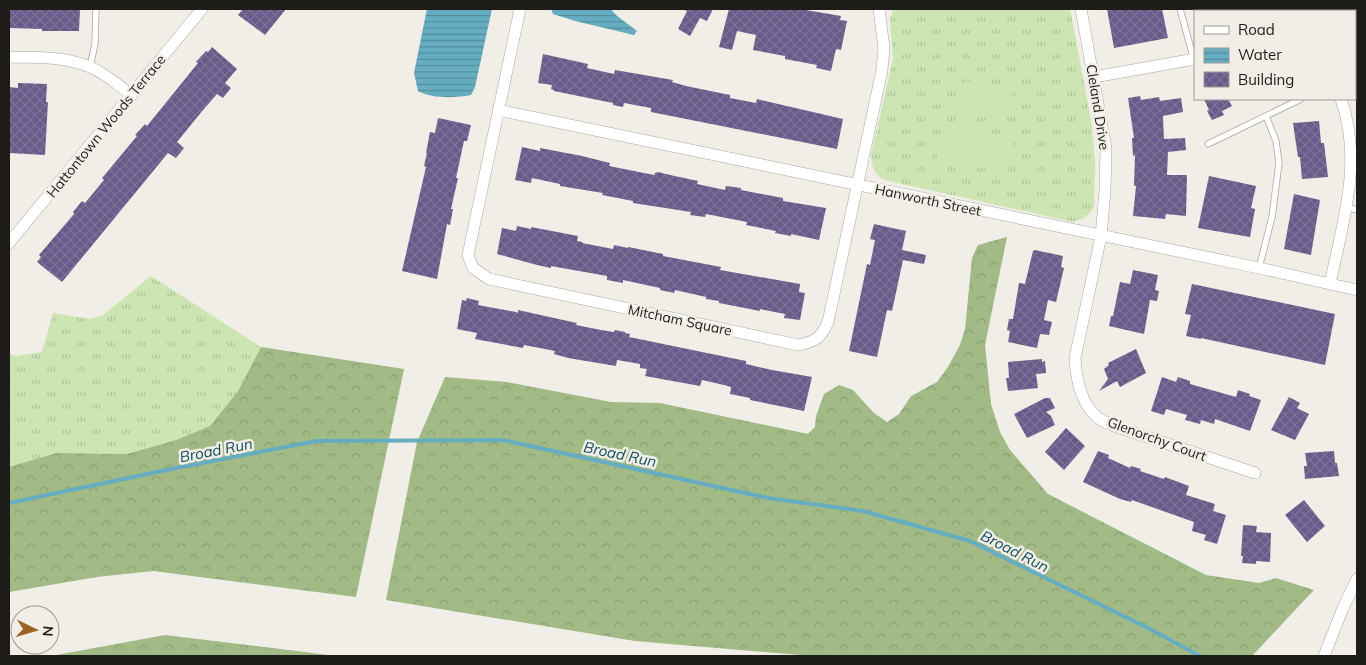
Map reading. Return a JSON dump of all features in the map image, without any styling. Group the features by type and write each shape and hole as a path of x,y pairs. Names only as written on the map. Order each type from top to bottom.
{"street":[{"name":"Hattontown Woods Terrace","path":"9,243 202,9"},
{"name":"Mitcham Square","path":"520,9 468,255 473,268 489,280 798,345 812,343 824,333 828,322 882,70 884,48 879,9"},
{"name":"Cleland Drive","path":"1080,9 1106,148 1106,191 1101,236"},
{"path":"9,57 70,61 90,67 99,71 132,95"},
{"path":"1094,77 1194,60"},
{"path":"1330,284 1352,208 1352,143 1348,117 1341,100"},
{"name":"Hanworth Street","path":"498,110 1357,290"},
{"name":"Glenorchy Court","path":"1101,236 1086,298 1075,358 1079,390 1085,402 1097,417 1114,426 1255,473"},
{"path":"1324,656 1357,579"}],"lane":[{"path":"90,67 95,44 96,9"},
{"path":"1180,9 1194,60"},
{"path":"1208,144 1299,100"},
{"path":"1259,268 1272,216 1279,163 1276,140 1266,116"}],"green space":[{"path":"893,9 1070,9 1092,125 1095,162 1094,208 1085,218 1073,222 884,180 877,175 871,155 893,59 890,20"},
{"path":"964,81 1012,91 1005,121 957,110"},
{"path":"944,124 1015,139 1007,173 936,159"},
{"path":"1007,237 985,345 991,404 1000,432 1010,450 1048,494 1206,575 1259,583 1276,578 1314,590 1252,656 811,656 635,641 386,600 417,442 445,377 507,382 611,402 660,403 808,434 815,427 816,416 824,394 839,385 853,390 874,413 887,422 899,414 911,396 937,382 948,367 960,345 965,329 972,258 978,245"},
{"path":"151,276 261,347 238,391 210,426 176,440 127,454 56,453 9,467 9,354 16,356 42,352 53,313 90,319 103,315"},
{"path":"261,347 404,369 356,597 153,571 97,577 9,592 9,467 56,453 127,454 176,440 210,426 238,391"},
{"path":"165,635 337,656 51,656"}],"water":[{"path":"427,9 492,9 475,87 471,95 444,97 424,94 418,91 414,73"},
{"path":"551,9 611,9 637,31 634,35 575,21 553,14"}],"building":[{"path":"9,9 80,9 79,31 42,31 42,29 9,28"},
{"path":"243,9 286,9 265,35 238,15"},
{"path":"682,9 713,9 707,21 700,18 690,36 678,29 687,11"},
{"path":"729,9 800,9 841,16 840,20 847,21 841,50 836,49 831,71 816,68 817,65 785,59 785,56 753,50 756,35 737,31 732,50 719,47"},
{"path":"1107,9 1162,9 1168,38 1114,48"},
{"path":"212,47 237,69 225,83 231,88 223,98 217,94 203,110 177,142 184,148 176,158 168,153 62,282 37,262 41,257 39,255 74,214 73,212 82,201 85,203 104,180 102,178 137,136 135,135 145,124 147,126 198,63 196,62"},
{"path":"543,54 588,64 587,68 614,74 615,70 673,80 672,82 686,86 730,95 730,98 756,103 757,99 843,119 837,149 651,112 651,108 624,103 623,107 613,105 613,103 554,91 551,89 552,85 538,83"},
{"path":"18,83 47,84 46,102 48,102 45,155 9,153 9,87 18,88"},
{"path":"1140,96 1141,100 1159,97 1160,101 1181,98 1183,112 1163,116 1163,118 1164,139 1185,138 1186,150 1168,152 1167,175 1187,175 1186,216 1166,214 1165,219 1133,216 1136,186 1134,186 1135,155 1133,156 1132,138 1134,138 1128,98"},
{"path":"1204,100 1229,100 1232,106 1222,111 1224,115 1212,120 1207,111 1209,110"},
{"path":"438,118 471,125 467,141 464,141 456,178 458,178 451,209 453,209 450,225 447,224 437,279 402,271 426,167 424,166 430,132 435,133"},
{"path":"1319,121 1321,143 1324,143 1328,177 1302,179 1300,157 1298,157 1293,123"},
{"path":"522,147 540,151 540,148 582,156 610,163 609,166 654,175 658,172 698,181 697,184 725,190 726,186 741,188 741,190 783,198 783,201 826,208 819,240 791,234 791,236 775,233 776,231 746,225 747,222 706,214 705,217 690,215 691,212 633,203 633,201 602,195 603,193 560,186 560,184 532,178 531,183 515,180"},
{"path":"1209,176 1256,186 1251,208 1255,209 1250,237 1198,228"},
{"path":"1294,194 1320,200 1311,255 1284,249"},
{"path":"874,224 906,231 902,250 926,255 924,264 903,260 892,311 887,310 877,357 849,351 867,264 870,265 875,240 870,239"},
{"path":"517,226 578,236 577,241 582,243 613,249 614,245 628,247 721,267 720,270 800,284 799,292 805,293 800,320 784,318 785,314 719,303 719,301 706,299 706,297 675,290 674,293 623,280 623,283 607,280 607,276 551,266 551,268 497,254 502,228 516,231"},
{"path":"1033,251 1063,256 1061,267 1064,268 1056,302 1048,300 1044,320 1052,322 1049,335 1040,334 1037,348 1008,342 1010,331 1007,330 1009,319 1013,319 1019,283 1025,284"},
{"path":"1133,270 1158,275 1155,290 1159,291 1157,301 1150,300 1144,334 1109,326 1120,282 1130,284"},
{"path":"1192,284 1335,314 1325,365 1186,336 1191,315 1185,314"},
{"path":"467,298 479,301 478,305 518,313 518,310 601,330 625,332 630,334 629,337 746,361 746,364 772,370 812,377 804,411 730,394 731,387 702,380 700,386 645,376 647,369 640,368 640,364 617,360 616,366 568,358 554,354 555,351 524,345 523,348 475,339 477,333 457,329 462,300 466,301"},
{"path":"1136,349 1146,373 1120,387 1117,381 1099,391 1108,379 1104,369 1109,365 1108,363"},
{"path":"1042,359 1042,362 1045,361 1046,373 1036,374 1038,388 1008,391 1006,378 1009,378 1008,362"},
{"path":"1162,377 1176,382 1178,377 1190,381 1190,384 1236,397 1238,390 1261,400 1250,431 1215,419 1214,424 1201,420 1200,424 1185,420 1187,415 1166,409 1164,415 1151,411"},
{"path":"1289,397 1300,403 1297,408 1309,414 1295,440 1271,430"},
{"path":"1045,398 1050,398 1055,408 1046,412 1051,416 1055,425 1027,438 1014,414"},
{"path":"1066,428 1085,446 1064,470 1045,452"},
{"path":"1098,451 1109,455 1108,458 1130,468 1131,466 1141,469 1140,471 1164,479 1165,477 1189,486 1186,495 1215,504 1213,511 1226,515 1217,544 1204,540 1206,535 1192,531 1194,522 1132,500 1131,502 1120,499 1083,482"},
{"path":"1334,451 1339,476 1305,479 1304,466 1307,466 1305,453"},
{"path":"1304,500 1325,526 1307,542 1285,515"},
{"path":"1243,525 1257,526 1256,532 1271,533 1270,562 1242,563"}],"waterway":[{"name":"Broad Run","path":"9,503 317,441 503,440 768,498 863,511 970,541 1148,628 1200,656"}]}
